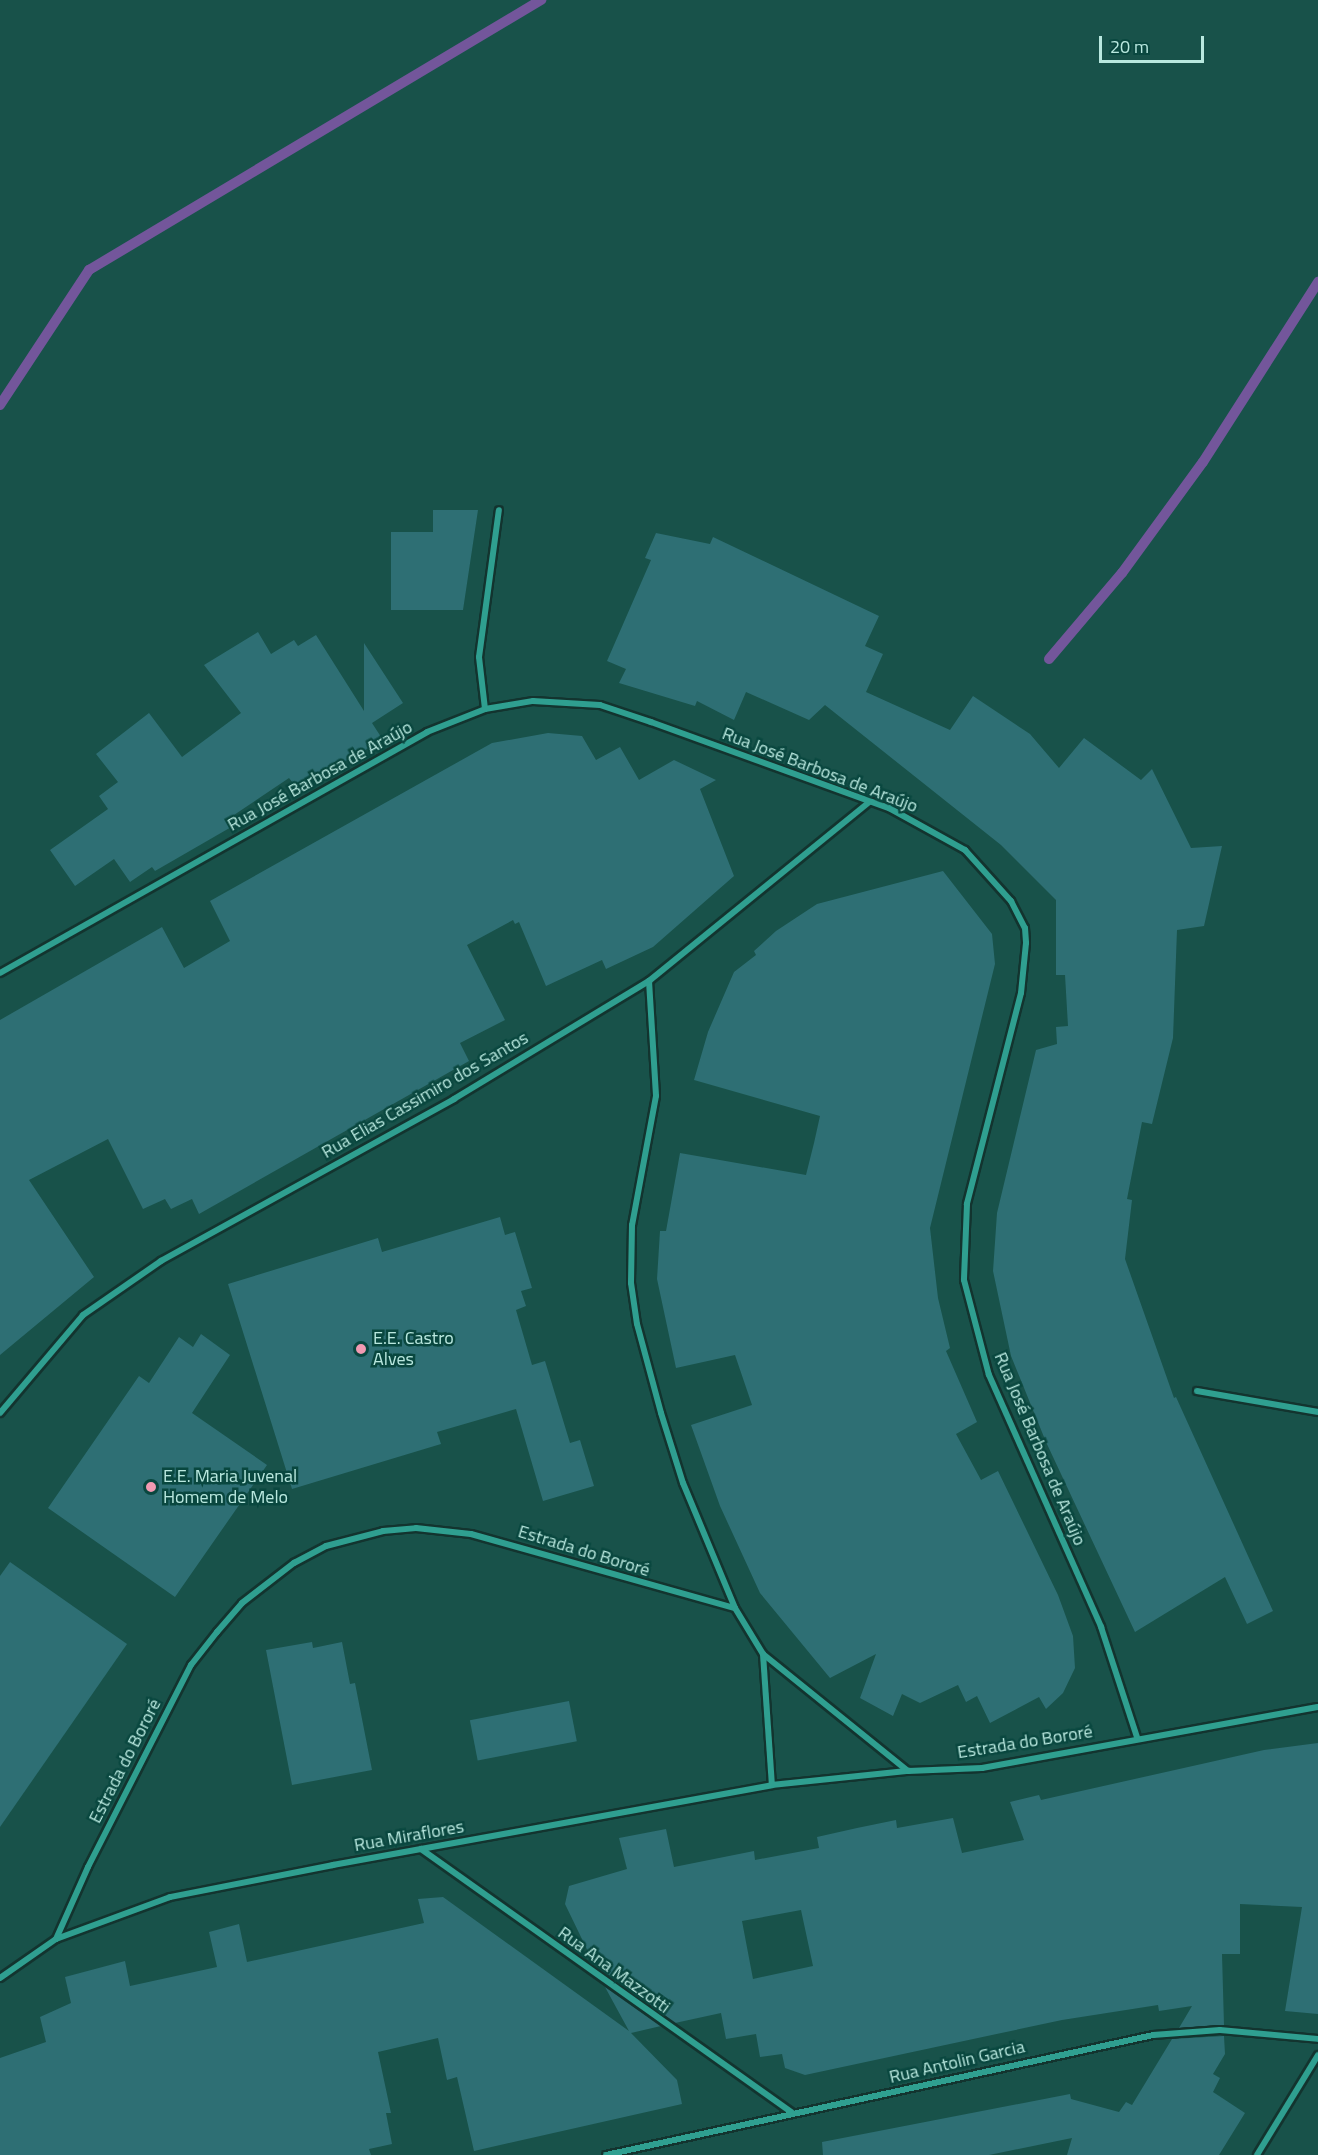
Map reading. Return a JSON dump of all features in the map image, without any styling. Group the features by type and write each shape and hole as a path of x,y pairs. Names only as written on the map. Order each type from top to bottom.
{"street":[{"path":"485,709 479,657 499,510"},
{"name":"Rua José Barbosa de Araújo","path":"0,973 356,770 427,732 485,709 532,701 600,705 869,802 909,818 965,850 990,874 1015,907 1025,928 1021,993 966,1204 964,1280 977,1340 1001,1406 1101,1627 1137,1737"},
{"name":"Rua Elias Cassimiro dos Santos","path":"0,1413 83,1315 161,1261 454,1099 649,981 869,802"},
{"path":"649,981 656,1096 632,1225 631,1283 639,1333 667,1433 735,1608 763,1654 908,1771"},
{"path":"1197,1391 1318,1412"},
{"name":"Estrada do Bororé","path":"56,1939 88,1867 191,1665 242,1603 294,1563 326,1546 383,1531 446,1529 735,1608"},
{"path":"763,1654 772,1785"},
{"name":"Estrada do Bororé","path":"908,1771 982,1768 1137,1737 1318,1707"},
{"name":"Rua Miraflores","path":"56,1939 170,1897 772,1785 908,1771"},
{"name":"Rua Ana Mazzotti","path":"421,1849 792,2113"},
{"path":"0,1978 56,1939"},
{"name":"Rua Antolin Garcia","path":"606,2155 1153,2035 1220,2030 1318,2040"},
{"path":"1257,2155 1318,2055"}],"building":[{"path":"433,510 478,510 463,610 391,610 391,532 433,532"},
{"path":"656,533 710,544 713,537 879,616 865,646 883,654 866,692 950,730 973,696 1030,734 1059,768 1084,738 1141,780 1152,769 1191,848 1222,846 1204,926 1177,930 1173,1038 1152,1124 1142,1122 1127,1199 1132,1200 1125,1259 1174,1398 1176,1397 1273,1611 1247,1624 1225,1577 1135,1632 1046,1442 1011,1356 993,1271 997,1213 1036,1050 1057,1044 1056,1027 1068,1026 1065,975 1056,975 1056,900 1001,845 825,705 809,720 746,692 734,720 697,701 695,706 619,683 626,669 607,661 651,560 645,558"},
{"path":"258,632 271,654 294,640 298,646 316,635 364,711 364,643 403,703 372,723 383,740 297,788 289,778 228,819 233,826 155,871 152,867 130,882 114,859 75,886 50,850 108,809 99,796 118,782 96,754 149,713 182,757 241,713 204,665"},
{"path":"548,733 582,736 596,760 620,747 639,780 674,760 716,780 700,789 734,876 653,947 606,969 602,960 546,986 519,922 515,924 513,920 467,945 505,1020 460,1043 469,1061 199,1214 192,1199 171,1209 165,1199 143,1209 108,1139 29,1180 94,1277 0,1355 0,1020 162,927 184,968 230,941 210,901 492,743"},
{"path":"943,871 992,934 995,964 930,1228 938,1298 950,1348 946,1351 977,1422 956,1434 981,1480 998,1471 1058,1595 1073,1636 1075,1668 1063,1693 1046,1709 1039,1697 990,1723 977,1696 966,1702 958,1685 920,1703 902,1694 893,1716 860,1698 876,1654 830,1678 760,1593 720,1506 691,1425 752,1405 735,1355 676,1368 657,1279 660,1231 666,1231 680,1153 806,1175 820,1116 694,1080 708,1032 734,972 756,955 754,951 776,931 817,904"},
{"path":"500,1217 505,1235 515,1232 532,1288 521,1291 526,1306 516,1310 532,1365 545,1361 570,1443 580,1440 594,1486 543,1501 516,1409 437,1432 441,1444 292,1489 228,1284 378,1238 382,1252"},
{"path":"201,1334 230,1355 192,1413 267,1465 175,1597 48,1508 139,1376 149,1383 179,1337 193,1347"},
{"path":"10,1562 127,1644 0,1827 0,1576"},
{"path":"312,1642 313,1648 342,1642 350,1684 355,1683 372,1770 292,1785 266,1650"},
{"path":"569,1701 577,1741 478,1761 470,1720"},
{"path":"1318,1743 1318,2014 1285,2011 1302,1907 1240,1904 1240,1954 1222,1954 1224,2025 1179,2028 1192,2006 1159,2011 1158,2005 1062,2020 805,2075 785,2068 782,2054 760,2057 756,2034 726,2039 721,2013 675,2023 595,1966 565,1904 569,1886 627,1869 619,1838 666,1829 674,1867 754,1851 755,1860 819,1848 817,1837 896,1820 897,1828 953,1818 962,1853 1024,1840 1010,1802 1039,1795 1041,1800 1264,1750","holes":["801,1910 813,1966 753,1979 742,1921"]},
{"path":"443,1897 629,2031 605,1987 661,2026 631,2033 677,2080 682,2104 474,2151 457,2077 447,2080 438,2038 378,2052 391,2113 386,2113 392,2144 369,2149 371,2155 0,2155 0,2058 46,2042 40,2017 71,2003 65,1977 125,1961 130,1986 217,1967 209,1932 239,1924 247,1962 424,1923 418,1899"},
{"path":"1224,2036 1225,2054 1213,2074 1220,2078 1213,2092 1245,2113 1219,2155 1067,2155 1072,2138 989,2155 823,2155 822,2142 1070,2094 1071,2099 1119,2112 1126,2102 1132,2105 1172,2039"}],"waterway":[{"path":"0,405 89,270 541,0"},
{"path":"1049,659 1122,573 1203,462 1318,282"}],"place":[{"name":"E.E. Castro Alves","path":"361,1349"},
{"name":"E.E. Maria Juvenal Homem de Melo","path":"151,1487"}]}
